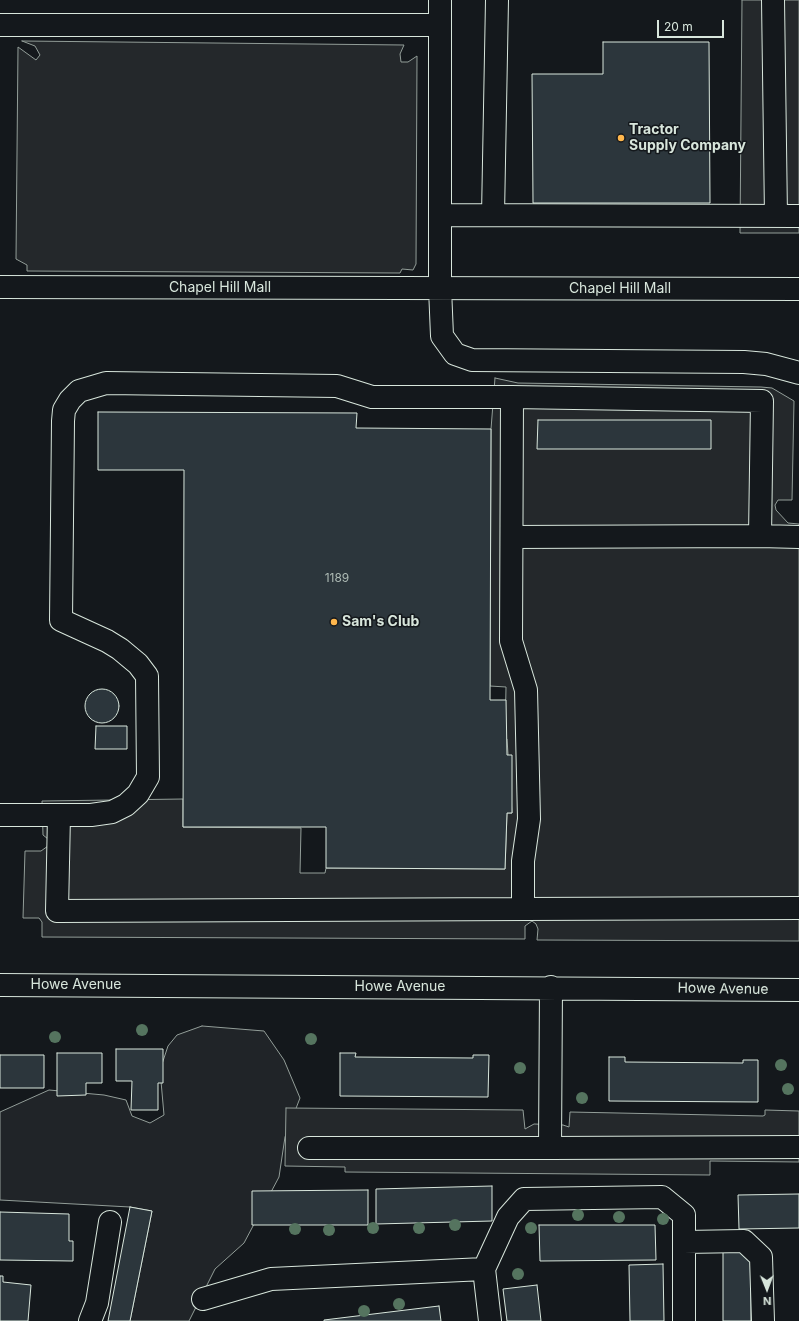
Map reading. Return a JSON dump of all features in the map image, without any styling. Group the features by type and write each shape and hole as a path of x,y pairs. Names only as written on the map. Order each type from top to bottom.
{"street":[{"path":"440,0 440,288 442,336 444,341 455,354 472,360 744,362 766,364 799,373"},
{"path":"493,215 497,0"},
{"path":"773,0 776,216"},
{"path":"0,25 440,25"},
{"path":"440,215 799,216"},
{"name":"Chapel Hill Mall","path":"0,287 799,289"},
{"path":"0,815 59,816 91,815 112,812 126,805 138,794 148,776 147,676 138,664 120,649 107,641 61,620 64,410 70,400 80,391 106,383 337,386 372,397 512,397 762,401 760,536"},
{"path":"512,397 511,641 526,690 529,819 523,861 523,909"},
{"path":"512,537 799,537"},
{"path":"59,816 58,911 799,908"},
{"name":"Howe Avenue","path":"0,985 551,987 799,990"},
{"path":"550,1148 551,987"},
{"path":"309,1148 799,1147"},
{"path":"490,1321 484,1269 508,1217 524,1199 662,1197 684,1215 684,1321"},
{"path":"90,1321 97,1304 110,1222"},
{"path":"684,1242 744,1242 761,1257 763,1321"},
{"path":"203,1299 271,1279 484,1269"}],"shaded area":[{"path":"742,0 799,0 799,233 740,233"},
{"path":"22,41 404,45 400,54 401,62 408,62 417,56 416,264 413,270 402,269 400,273 27,271 27,265 16,259 18,47 36,60 40,55 35,46"},
{"path":"495,378 518,383 761,387 772,388 794,401 792,500 778,500 775,505 776,510 788,523 799,524 799,941 537,940 538,929 536,924 532,921 525,926 525,939 42,937 42,922 39,918 23,918 25,851 41,851 48,846 48,839 43,835 42,801 183,799 183,827 301,828 300,873 325,873 326,868 505,869 507,813 512,813 507,739 505,738 506,687 490,686 491,429"},
{"path":"202,1026 264,1031 284,1060 300,1098 285,1137 279,1177 244,1243 215,1269 189,1321 130,1321 152,1211 130,1207 0,1200 0,1112 49,1090 104,1095 126,1100 132,1116 150,1123 164,1115 160,1070 168,1046 177,1035"},
{"path":"286,1108 523,1110 525,1129 534,1124 563,1125 569,1127 570,1112 763,1116 765,1115 765,1110 799,1111 799,1162 710,1161 710,1175 345,1172 345,1167 285,1166"}],"building":[{"name":"Tractor Supply Company","path":"603,42 709,42 710,203 533,203 532,74 603,74"},
{"path":"98,412 357,413 356,428 491,429 490,700 506,700 507,755 512,755 512,813 507,813 505,869 326,868 326,827 183,827 184,470 98,470"},
{"path":"538,420 711,420 711,449 537,449"},
{"path":"99,689 105,689 109,690 116,696 119,706 118,713 112,720 105,723 99,723 95,722 88,716 85,709 85,703 86,699 92,692"},
{"path":"96,726 127,726 127,749 95,749"},
{"path":"116,1049 163,1049 163,1083 158,1083 158,1110 131,1110 132,1081 116,1081"},
{"path":"57,1053 102,1053 102,1083 86,1083 86,1095 57,1096"},
{"path":"340,1053 356,1053 355,1057 473,1058 473,1055 489,1055 488,1097 340,1096"},
{"path":"0,1055 44,1055 44,1088 0,1088"},
{"path":"609,1057 625,1057 625,1062 743,1063 743,1060 758,1060 758,1102 609,1101"},
{"path":"492,1186 492,1221 376,1224 376,1189"},
{"path":"368,1190 368,1225 252,1225 252,1191"},
{"path":"799,1194 799,1228 739,1229 738,1195"},
{"path":"130,1207 152,1211 130,1321 108,1321"},
{"path":"0,1212 69,1214 69,1241 73,1241 73,1261 0,1260"},
{"path":"539,1225 655,1225 656,1260 540,1261"},
{"path":"723,1251 751,1251 751,1321 723,1321"},
{"path":"663,1264 664,1321 630,1321 629,1265"},
{"path":"0,1276 3,1276 3,1282 31,1285 28,1321 0,1321"},
{"path":"537,1285 541,1321 507,1321 503,1289"},
{"path":"439,1306 441,1321 324,1321 324,1320"}],"place":[{"name":"Tractor Supply Company","path":"621,138"},
{"name":"Sam's Club","path":"334,622"}]}
